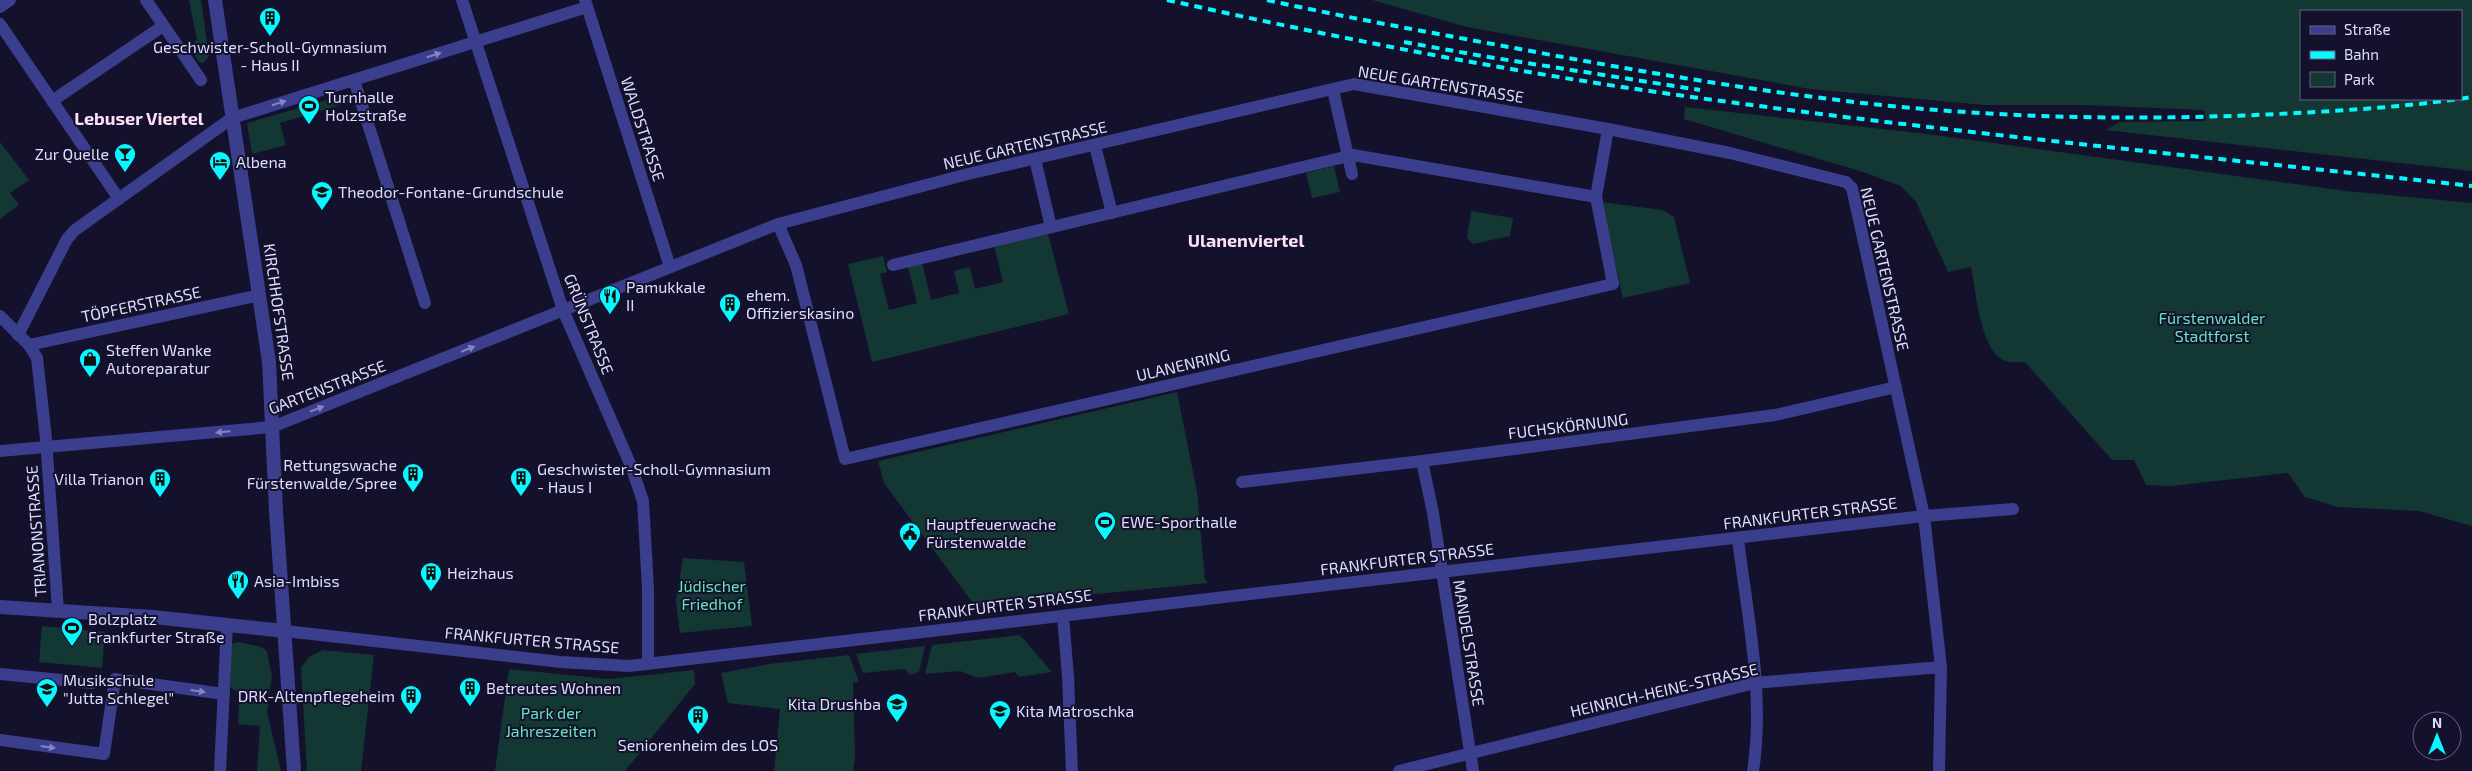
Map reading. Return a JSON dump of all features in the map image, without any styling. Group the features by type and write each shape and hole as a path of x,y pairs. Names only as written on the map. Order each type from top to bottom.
{"street":[{"path":"0,7 10,0"},
{"path":"146,0 201,80"},
{"name":"KIRCHHOFSTRASSE","path":"215,0 270,362 272,427 294,771"},
{"name":"GRÜNSTRASSE","path":"462,0 563,310 631,466 643,501 648,589 648,664"},
{"path":"18,335 67,239 75,230 232,118 476,42 586,4"},
{"name":"WALDSTRASSE","path":"586,4 670,267"},
{"path":"0,24 119,199"},
{"path":"52,100 163,26"},
{"path":"354,80 425,302"},
{"name":"NEUE GARTENSTRASSE","path":"563,310 778,224 941,180 1096,146 1354,84 1608,128 1730,153 1849,185 1924,516 1941,667 1939,771"},
{"path":"1333,90 1352,174"},
{"name":"ULANENRING","path":"778,224 796,265 844,459 1613,284 1596,198 1608,128"},
{"path":"1096,146 1112,213"},
{"path":"893,265 1353,155 1596,198"},
{"path":"1035,159 1051,227"},
{"name":"TÖPFERSTRASSE","path":"28,345 260,295"},
{"name":"GARTENSTRASSE","path":"0,451 272,427 563,310"},
{"path":"0,316 28,345"},
{"name":"TRIANONSTRASSE","path":"28,345 37,358 58,610"},
{"name":"FUCHSKÖRNUNG","path":"1242,482 1422,462 1780,415 1896,387"},
{"name":"MANDELSTRASSE","path":"1422,462 1433,513 1441,572 1472,754 1473,771"},
{"name":"FRANKFURTER STRASSE","path":"0,607 58,610 227,625 561,662 629,666 1924,516 2013,509"},
{"path":"1738,539 1755,683 1755,754 1752,771"},
{"path":"1063,616 1072,771"},
{"path":"220,771 227,625"},
{"name":"HEINRICH-HEINE-STRASSE","path":"1399,771 1755,683 1941,667"},
{"path":"0,674 92,683"},
{"path":"0,740 104,754 116,680 224,694"}],"green space":[{"path":"189,0 201,0 209,56 203,63 199,62 189,46 197,40"},
{"path":"1372,0 2472,0 2472,171 2106,130 2120,122 2206,121 2204,110 2083,105 1984,105 1810,89 1467,27"},
{"path":"343,95 350,102 280,123 286,145 252,154 247,123"},
{"name":"Fürstenwalder Stadtforst","path":"1685,107 1927,134 2346,191 2472,203 2472,526 2419,511 2338,507 2305,497 2288,473 2171,486 2146,485 2134,460 2112,460 2025,362 2007,362 1997,355 1990,345 1980,319 1971,267 1948,272 1916,202 1901,186 1863,172 1684,119"},
{"path":"0,142 29,180 10,193 19,205 0,219"},
{"path":"1334,166 1340,192 1312,198 1306,173"},
{"path":"1601,202 1663,210 1674,217 1690,283 1623,298"},
{"path":"1471,211 1513,218 1510,236 1473,244 1467,238"},
{"path":"1048,234 1069,314 872,362 848,264 883,256 887,272 880,274 889,310 917,303 908,267 922,263 931,300 959,293 954,271 970,267 975,289 1003,282 994,246"},
{"path":"1177,392 1197,492 1205,579 1208,583 975,606 884,483 878,461"},
{"name":"Jüdischer Friedhof","path":"683,558 744,562 752,626 680,633 676,601"},
{"name":"Bolzplatz Frankfurter Straße","path":"42,626 105,632 102,668 39,662"},
{"path":"1020,635 1052,672 1019,677 1015,672 978,678 960,671 925,674 932,645"},
{"path":"239,642 261,647 267,651 272,677 267,695 240,693 230,687 231,644"},
{"path":"925,646 919,672 910,675 905,669 863,673 856,654"},
{"path":"323,650 374,655 361,771 307,771 301,668 309,657"},
{"path":"849,655 859,682 853,682 855,757 853,771 774,771 780,709 728,703 721,673 769,664"},
{"name":"Park der Jahreszeiten","path":"509,669 609,679 694,670 695,684 625,771 495,771"},
{"path":"239,698 268,704 267,712 281,771 257,771 260,726 238,724"}],"railway":[{"path":"1167,0 1397,48 1629,88 1734,103 2050,141 2472,186"},
{"path":"1267,0 1332,14 1651,73 1778,92 1917,108 2025,115 2133,118 2242,116 2318,112 2450,100"},
{"path":"1404,42 1700,90"},
{"path":"2462,98 2472,97"}],"place":[{"name":"Geschwister-Scholl-Gymnasium - Haus II","path":"270,37"},
{"name":"Turnhalle Holzstraße","path":"309,125"},
{"name":"Zur Quelle","path":"125,173"},
{"name":"Albena","path":"220,181"},
{"name":"Theodor-Fontane-Grundschule","path":"322,211"},
{"name":"Pamukkale II","path":"610,315"},
{"name":"ehem. Offizierskasino","path":"730,323"},
{"name":"Steffen Wanke Autoreparatur","path":"90,378"},
{"name":"Rettungswache Fürstenwalde/Spree","path":"413,493"},
{"name":"Geschwister-Scholl-Gymnasium - Haus I","path":"521,497"},
{"name":"Villa Trianon","path":"160,498"},
{"name":"EWE-Sporthalle","path":"1105,541"},
{"name":"Hauptfeuerwache Fürstenwalde","path":"910,552"},
{"name":"Heizhaus","path":"431,592"},
{"name":"Asia-Imbiss","path":"238,600"},
{"name":"Bolzplatz Frankfurter Straße","path":"72,647"},
{"name":"Betreutes Wohnen","path":"470,707"},
{"name":"Musikschule \"Jutta Schlegel\"","path":"47,708"},
{"name":"DRK-Altenpflegeheim","path":"411,715"},
{"name":"Kita Drushba","path":"897,723"},
{"name":"Kita Matroschka","path":"1000,730"},
{"name":"Seniorenheim des LOS","path":"698,735"}],"district":[{"name":"Lebuser Viertel","path":"139,119"},
{"name":"Ulanenviertel","path":"1246,241"}]}
